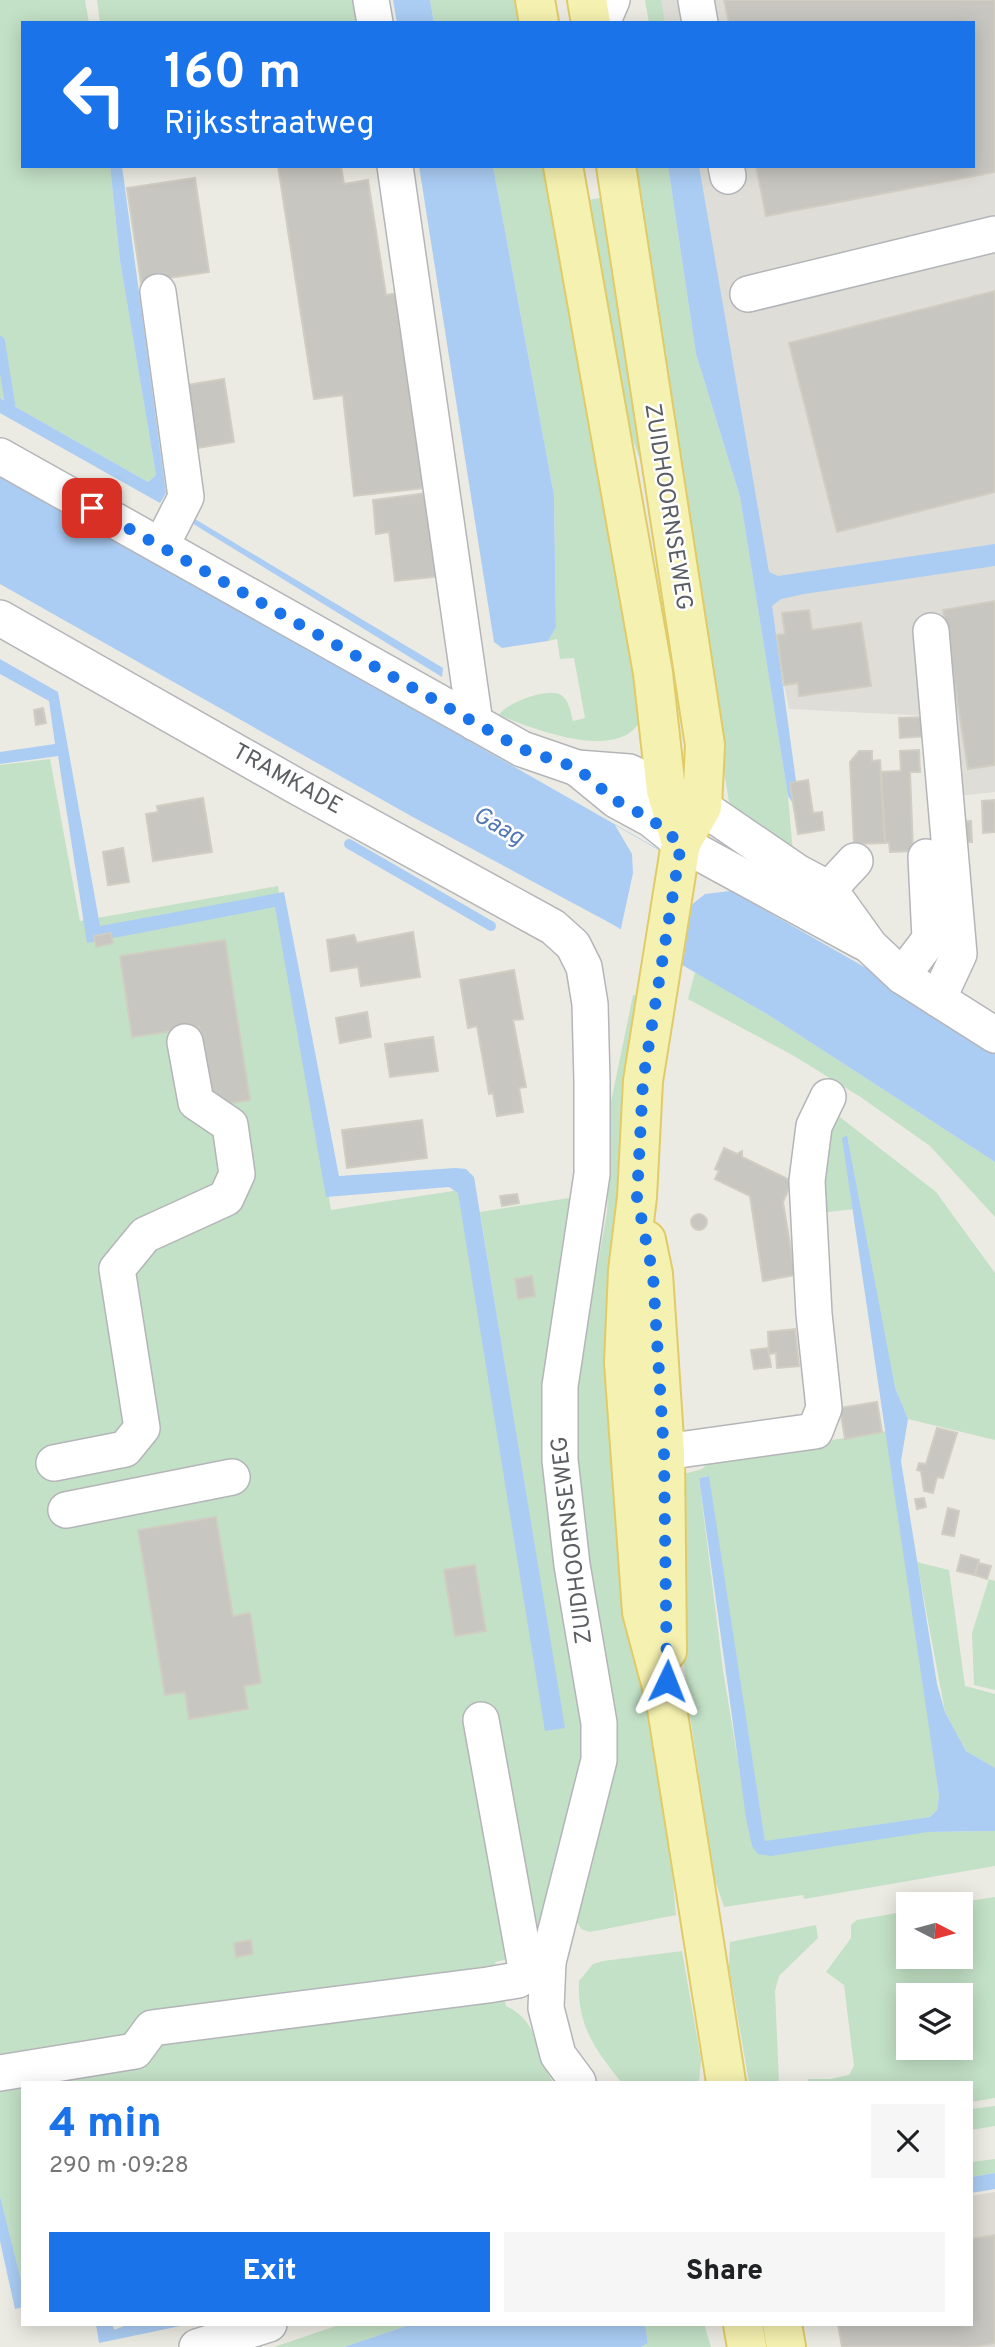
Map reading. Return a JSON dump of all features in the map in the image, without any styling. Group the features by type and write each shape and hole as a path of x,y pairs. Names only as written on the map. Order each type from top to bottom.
{"main road":[{"path":"535,0 539,21"},
{"path":"587,0 592,21"},
{"name":"ZUIDHOORNSEWEG","path":"563,168 651,660 666,790 680,853"},
{"name":"ZUIDHOORNSEWEG","path":"616,168 705,745 702,807 680,853 658,978 643,1081 637,1197 653,1275 647,1455 668,1616 666,1702 726,2081"},
{"path":"743,2326 747,2347"},
{"path":"782,2326 786,2347"}],"street":[{"path":"371,0 374,21"},
{"path":"603,21 612,0"},
{"path":"626,0 631,21"},
{"path":"696,0 700,21"},
{"path":"395,168 475,723"},
{"path":"748,294 995,234"},
{"path":"158,292 186,496 161,546"},
{"path":"0,456 522,749 577,768 629,772 702,807 797,872 829,889 870,946 902,976 995,1035"},
{"name":"TRAMKADE","path":"0,618 296,786 553,927 573,945"},
{"path":"931,631 959,954 938,999"},
{"path":"577,768 615,800 651,819 680,853 870,946"},
{"path":"902,976 930,939 926,857"},
{"path":"829,889 855,861"},
{"name":"ZUIDHOORNSEWEG","path":"573,945 584,967 590,1004 592,1174 560,1386 560,1460 572,1565 598,1723 599,1760 538,1968 558,2055 577,2081"},
{"path":"54,1463 125,1449 142,1429 117,1269 145,1235 226,1198 237,1174 230,1125 196,1102 185,1042"},
{"path":"647,1455 815,1431 824,1408 814,1314 807,1181 814,1126 828,1097"},
{"path":"66,1510 232,1478"},
{"path":"0,2073 135,2052 152,2028 488,1985 518,1980 538,1968 481,1720"},
{"path":"197,2347 263,2326"}],"shaded area":[{"path":"658,0 995,0 995,792 957,796 950,717 789,709 682,168 975,168 975,21 661,21"},
{"path":"995,2192 995,2347 842,2347 973,2326 973,2196"}],"green space":[{"path":"0,0 85,0 89,21 21,21 21,168 110,168 120,261 156,475 148,482 0,398"},
{"path":"97,0 364,0 367,21 100,21"},
{"path":"430,0 525,0 529,21 434,21"},
{"path":"645,0 661,0 665,21 649,21"},
{"path":"493,168 553,168 644,697 641,719 630,732 615,739 574,739 499,715 503,710 528,698 555,693 566,700 573,721 585,718 574,658 560,659 557,639 548,641 556,626 554,495"},
{"path":"626,168 668,168 696,354 740,497 788,796 793,853 745,822 729,802"},
{"path":"610,196 647,479 618,398 583,201"},
{"path":"50,759 80,921 278,886 331,1210 465,1189 564,1727 480,1212 582,1196 561,1326 590,1744 547,1924 512,1958 495,1962 506,2006 518,2013 532,2030 552,2081 21,2081 21,2280 0,2196 0,765"},
{"path":"695,972 770,1016 995,1162 995,1217 930,1146 862,1098 794,1056 688,999"},
{"path":"633,995 638,996 620,1137 617,1233 676,1915 590,1932 581,1929 576,1919 600,1819 574,1419 580,1363 607,1212 611,1102"},
{"path":"836,1114 936,1192 995,1273 995,1440 908,1419 895,1387 843,1138 855,1209 819,1213 823,1135"},
{"path":"887,1431 939,1796 937,1810 930,1817 765,1842 708,1476 699,1478 723,1670 752,1846 928,1832 995,1831 995,1866 804,1899 803,1895 724,1907 714,1877 687,1695 680,1625 677,1476 702,1469 711,1460"},
{"path":"917,1562 949,1570 965,1686 995,1694 995,1768 966,1751 945,1712"},
{"path":"989,1579 995,1581 995,1690 974,1685 972,1633"},
{"path":"995,1897 995,2098 973,2102 973,2081 808,2081 849,2075 854,2066 844,1985 826,1972 851,1938 851,1925 857,1920 896,1913 896,1969 973,1969 973,1900"},
{"path":"816,1925 818,1938 779,1976 775,1991 779,2081 749,2081 729,1967 730,1942"},
{"path":"682,1951 701,2060 699,2081 620,2081 596,2047 581,2011 579,1981 593,1964"},
{"path":"995,2106 995,2126 973,2130 973,2109"},
{"path":"995,2159 995,2173 973,2177 973,2162"},
{"path":"336,2326 406,2326 344,2347 274,2347"},
{"path":"645,2326 705,2326 711,2347 641,2347 648,2343"}],"water":[{"path":"393,0 430,0 434,21 397,21"},
{"path":"110,168 122,168 166,493 160,503 0,413 0,398 148,482 156,475 120,261"},
{"path":"419,168 493,168 554,495 556,627 548,641 502,648 494,642"},
{"path":"668,168 699,168 769,572 778,576 995,544 995,566 804,594 781,599 772,606 796,781 797,797 792,802 788,796 740,497 696,354"},
{"name":"Gaag","path":"0,473 910,993 995,1048 995,1162 770,1016 610,923 411,816 0,584"},
{"path":"185,513 443,668 442,677 182,517"},
{"path":"0,659 58,692 100,926 284,892 339,1176 455,1168 466,1169 474,1177 565,1728 545,1731 458,1193 449,1187 326,1197 275,907 87,943 58,756 0,764 0,752 55,744 49,701 0,674"},
{"path":"847,1136 895,1387 908,1419 901,1461 937,1684 945,1712 966,1751 995,1768 995,1831 928,1832 771,1856 758,1854 752,1846 746,1818 699,1478 709,1476 765,1841 930,1817 937,1810 939,1796 842,1138"},
{"path":"995,2173 995,2189 973,2193 973,2177"},
{"path":"0,2196 21,2280 21,2308 15,2309 0,2241"},
{"path":"96,2326 113,2326 114,2330 125,2326 180,2326 99,2343"},
{"path":"406,2326 645,2326 648,2343 641,2347 344,2347"}],"pier":[{"path":"615,825 730,891 705,894 690,906 680,967 620,933 633,873 632,854"}],"building":[{"path":"724,0 995,0 995,172 766,216 756,168 975,168 975,21 729,21"},
{"path":"278,168 341,168 344,184 368,180 386,295 406,292 433,487 354,496 343,395 314,399"},
{"path":"195,178 209,272 141,282 127,188"},
{"path":"995,291 995,492 837,532 789,343"},
{"path":"224,379 234,442 191,449 181,386"},
{"path":"428,493 431,543 438,542 442,576 395,581 389,532 376,534 373,500"},
{"path":"995,601 995,765 968,769 943,610"},
{"path":"809,610 812,630 861,623 871,686 799,696 798,683 784,685 777,635 785,634 782,613"},
{"path":"43,708 46,723 36,725 34,710"},
{"path":"927,717 928,736 900,738 899,718"},
{"path":"919,750 920,772 910,772 913,851 890,852 889,842 885,843 881,772 901,771 900,751"},
{"path":"859,751 872,751 872,761 880,760 885,843 854,844 850,762"},
{"path":"808,780 813,813 822,812 824,830 798,834 790,783"},
{"path":"203,798 212,852 153,861 146,814 158,812 157,806"},
{"path":"995,800 995,832 983,833 982,801"},
{"path":"971,821 972,842 955,842 955,822"},
{"path":"123,848 129,882 108,885 103,852"},
{"path":"413,932 420,977 361,986 358,967 331,971 327,940 354,935 357,943"},
{"path":"111,933 113,943 96,947 94,936"},
{"path":"225,940 250,1100 212,1106 199,1027 132,1037 120,956"},
{"path":"514,970 523,1019 513,1020 526,1087 519,1088 523,1112 497,1116 493,1093 489,1094 477,1026 468,1028 460,980"},
{"path":"367,1012 371,1037 340,1043 336,1018"},
{"path":"433,1037 438,1071 390,1077 385,1044"},
{"path":"422,1120 427,1158 347,1168 342,1130"},
{"path":"724,1148 737,1154 742,1151 742,1157 792,1181 783,1202 795,1275 763,1281 750,1196 715,1179 719,1171 715,1169"},
{"path":"517,1194 519,1203 502,1206 500,1196"},
{"path":"699,1214 705,1216 705,1228 699,1230 693,1228 691,1222 693,1216"},
{"path":"532,1276 535,1296 518,1299 515,1279"},
{"path":"795,1329 799,1366 777,1368 776,1353 769,1354 768,1332"},
{"path":"768,1348 771,1367 754,1369 751,1350"},
{"path":"877,1402 882,1432 845,1439 840,1408"},
{"path":"937,1428 957,1433 943,1478 937,1477 933,1493 924,1491 921,1471 917,1470 919,1463 926,1464"},
{"path":"924,1498 926,1507 917,1509 915,1499"},
{"path":"948,1508 959,1511 954,1536 942,1534"},
{"path":"216,1517 233,1616 250,1613 261,1683 244,1686 248,1709 189,1719 185,1692 165,1695 138,1530"},
{"path":"961,1555 979,1560 975,1575 957,1571"},
{"path":"978,1563 991,1566 987,1579 975,1575"},
{"path":"475,1565 486,1631 455,1636 444,1570"},
{"path":"251,1940 253,1954 236,1957 234,1943"},
{"path":"995,2235 995,2343 973,2347 842,2347 838,2326 973,2326 973,2239"}],"waterway":[{"path":"0,341 10,404"},
{"path":"349,844 491,926"}],"route":[{"path":"92,508 522,749 577,768 615,800 651,819 681,844 643,1081 637,1197 653,1275 664,1454 667,1681"}]}
